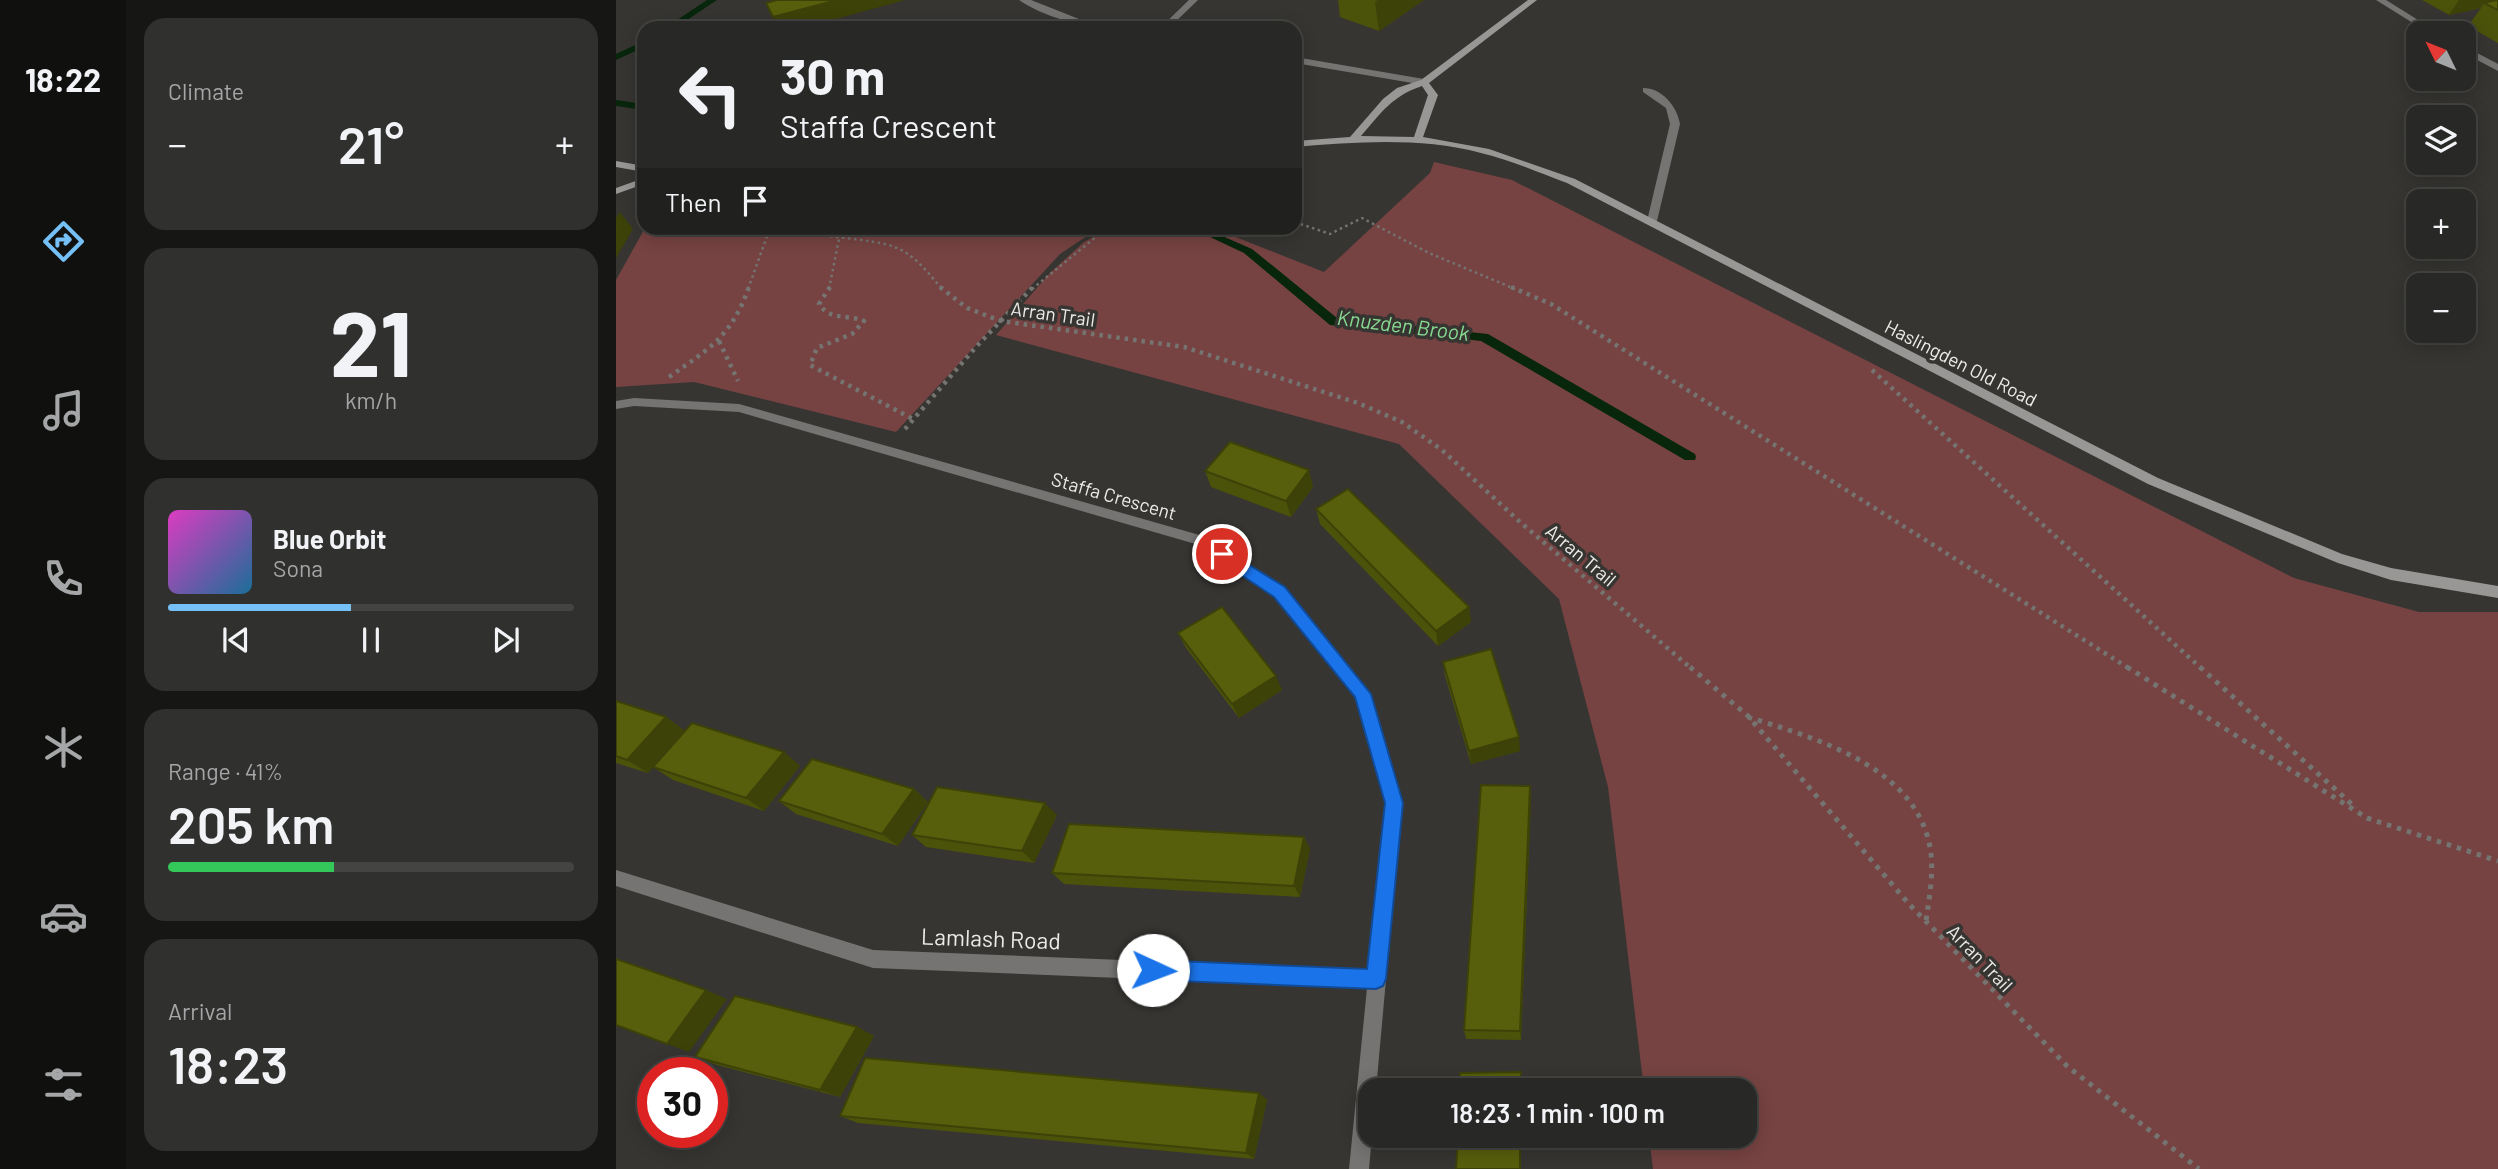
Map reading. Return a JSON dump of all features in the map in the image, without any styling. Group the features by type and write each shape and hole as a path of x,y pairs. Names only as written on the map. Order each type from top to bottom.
{"main road":[{"path":"1354,139 1385,101 1400,90 1424,82 1533,0"},
{"path":"1302,143 1354,139 1418,139 1433,95 1424,82"},
{"name":"Haslingden Old Road","path":"1418,139 1501,156 1571,181 2153,481 2282,536 2391,575 2498,592"},
{"path":"616,164 637,168"},
{"path":"616,191 637,184"}],"street":[{"path":"1023,0 1076,21"},
{"path":"1172,21 1194,0"},
{"path":"2380,0 2415,21"},
{"path":"2476,56 2498,68"},
{"path":"1302,61 1424,82"},
{"path":"1646,89 1667,102 1674,112 1675,124 1652,221"},
{"name":"Staffa Crescent","path":"616,405 634,402 739,408 1203,541 1279,592 1362,694 1394,803 1359,1169"},
{"name":"Lamlash Road","path":"616,878 873,959 1376,979"}],"path":[{"path":"1302,224 1330,234 1362,218 1429,253 1550,304 2367,818 2498,861"},
{"path":"634,402 719,341 739,314 767,235"},
{"name":"Arran Trail","path":"823,235 897,248 917,261 942,289 967,309 1001,321 1184,347 1359,403 1402,422 1442,450 1520,522 1748,716 1926,922 2067,1066 2199,1169"},
{"path":"886,450 1001,321 1070,253 1097,235"},
{"path":"839,239 831,285 819,304 827,314 864,321 855,332 819,346 812,353 810,365 913,419"},
{"path":"719,341 752,412"},
{"path":"1887,345 1871,368 2367,818"},
{"path":"1748,716 1852,754 1884,778 1914,807 1927,838 1932,866 1926,922"}],"shaded area":[{"path":"1434,162 1512,180 2294,578 2419,612 2498,612 2498,1169 1653,1169 1650,1148 1757,1148 1757,1078 1643,1078 1608,787 1559,599 1399,444 996,335 1049,274 1084,242 1097,235 1231,235 1324,272 1430,173"},
{"path":"641,235 1088,235 1060,254 896,432 694,382 616,387 616,280"}],"building":[{"path":"777,0 837,0 773,17 766,3"},
{"path":"2496,0 2498,10 2484,3"},
{"path":"1230,442 1309,470 1286,501 1205,471"},
{"path":"1348,489 1469,607 1436,631 1316,509"},
{"path":"1222,607 1276,676 1232,704 1178,633"},
{"path":"1491,649 1519,737 1469,751 1443,662"},
{"path":"616,701 666,717 627,760 616,756"},
{"path":"692,723 784,752 746,798 653,767"},
{"path":"812,759 914,789 882,834 779,801"},
{"path":"1481,785 1530,786 1520,1031 1464,1030"},
{"path":"937,787 1045,803 1022,851 912,835"},
{"path":"1069,824 1304,837 1294,886 1052,873"},
{"path":"616,959 706,990 667,1044 616,1025"},
{"path":"735,996 857,1027 820,1090 728,1066 728,1057 695,1057"},
{"path":"865,1058 1259,1093 1246,1153 840,1116"},
{"path":"1521,1072 1521,1078 1460,1078 1460,1073"},
{"path":"1457,1148 1520,1148 1520,1169 1456,1169"}],"waterway":[{"name":"Knuzden Brook","path":"680,21 713,0"},
{"name":"Knuzden Brook","path":"616,57 637,47"},
{"name":"Knuzden Brook","path":"616,103 637,106"},
{"name":"Knuzden Brook","path":"1212,235 1248,251 1334,322 1484,337 1690,457"}],"route":[{"path":"1153,970 1376,979 1394,803 1362,694 1279,592 1222,554"}]}
